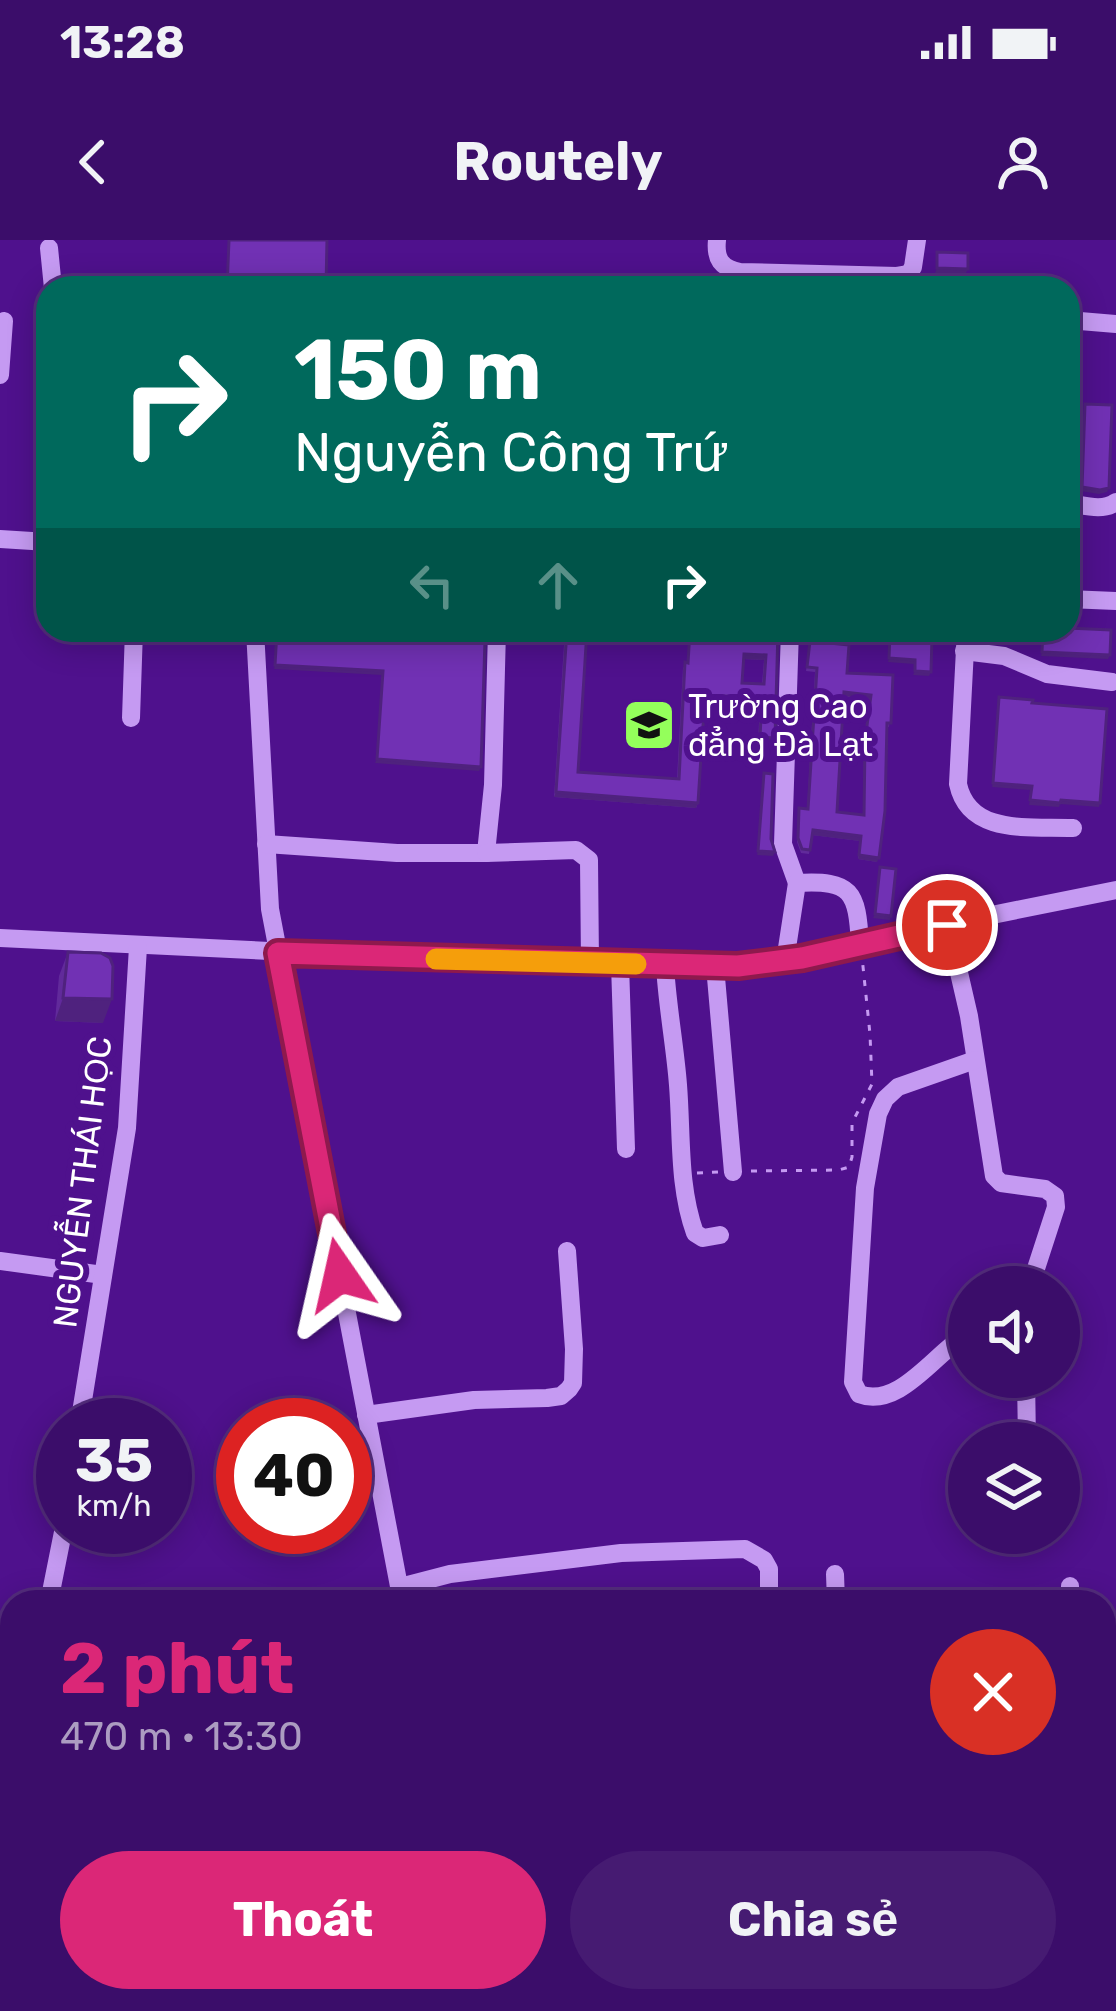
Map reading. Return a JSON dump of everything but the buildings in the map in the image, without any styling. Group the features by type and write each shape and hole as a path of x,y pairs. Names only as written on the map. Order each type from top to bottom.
{"street":[{"path":"717,240 719,262 740,272 897,276 909,274 914,267 917,240"},
{"path":"49,248 52,276"},
{"path":"0,375 4,321"},
{"path":"1080,321 1116,324"},
{"path":"1080,505 1110,507 1116,502"},
{"path":"0,539 36,541"},
{"path":"1080,600 1116,601"},
{"path":"131,718 134,642"},
{"path":"255,642 270,909 363,1398"},
{"path":"486,853 497,642"},
{"path":"785,961 797,883 782,844 790,642"},
{"path":"964,642 961,800 974,814 996,824 1073,828"},
{"path":"964,651 1004,656 1047,674 1112,682"},
{"path":"266,844 398,853 576,850 589,860 590,964"},
{"path":"797,883 841,885 859,913 860,944"},
{"path":"0,938 278,953 715,966 785,961 1116,890"},
{"path":"947,925 969,1016 994,1176 1001,1184 1045,1189 1055,1196 1037,1266"},
{"name":"NGUYỄN THÁI HỌC","path":"84,1398 127,1128 138,947"},
{"path":"620,964 626,1149"},
{"path":"665,964 684,1190 695,1233 703,1238 720,1235"},
{"path":"715,966 733,1172"},
{"path":"948,1347 895,1393 869,1398 853,1382 865,1188 878,1114 898,1087 975,1060"},
{"path":"372,1414 474,1400 561,1396 573,1382 567,1252"},
{"path":"0,1261 103,1275"},
{"path":"372,1446 400,1590"},
{"path":"411,1590 450,1574 621,1553 745,1549 764,1560 769,1590"},
{"path":"51,1590 59,1554"},
{"path":"835,1574 836,1590"}],"path":[{"path":"683,1174 849,1167 852,1123 872,1084 860,944"}],"slow traffic":[{"path":"436,959 636,964"}],"place":[{"name":"Trường Cao đẳng Đà Lạt","path":"649,725"}],"route":[{"path":"340,1275 278,953 738,966 802,958 947,925"}]}
